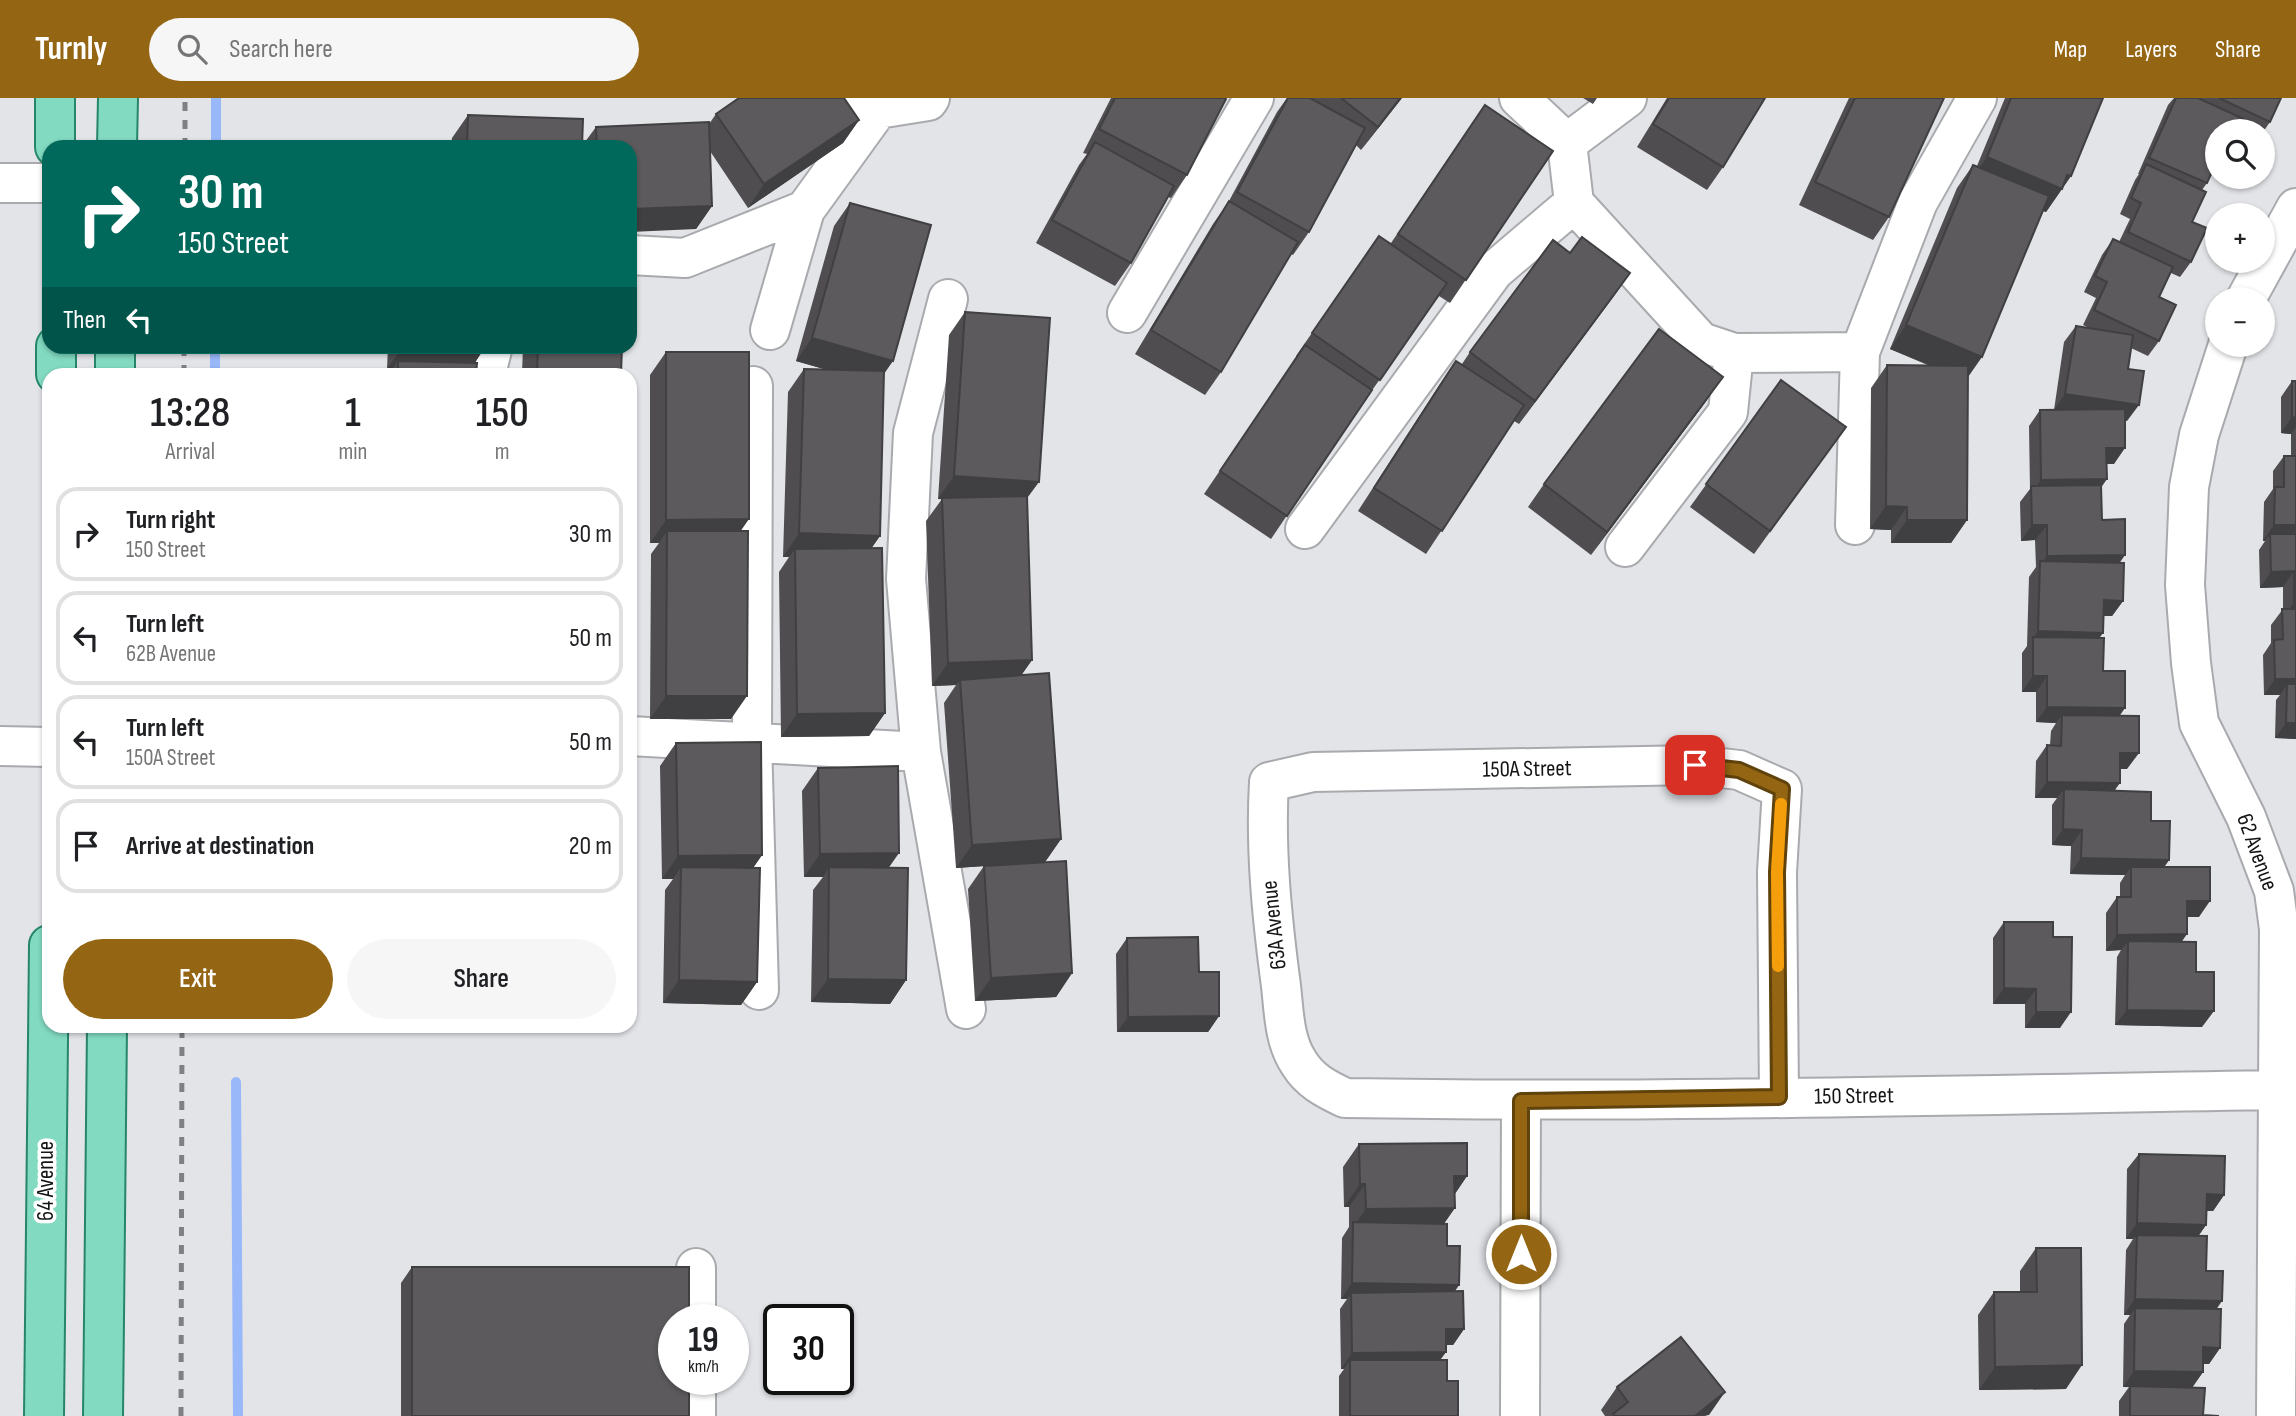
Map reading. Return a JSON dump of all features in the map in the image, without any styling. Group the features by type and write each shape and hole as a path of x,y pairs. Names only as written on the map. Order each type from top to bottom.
{"main road":[{"path":"55,98 55,140"},
{"path":"117,140 118,98"},
{"name":"64 Avenue","path":"44,1416 48,1033"},
{"path":"103,1416 107,1033"}],"street":[{"path":"771,330 804,210 871,103 928,101 930,98"},
{"path":"1127,313 1254,98"},
{"path":"1519,98 1567,143 1574,203 1701,342 1734,353 1860,352"},
{"path":"1567,143 1627,98"},
{"path":"1855,525 1860,352 1918,202 1977,98"},
{"path":"0,183 42,183"},
{"path":"1305,529 1494,271 1574,203"},
{"path":"2252,287 2284,224 2296,208"},
{"path":"637,255 685,258 804,210"},
{"path":"948,299 913,433 906,579 921,752 966,1009"},
{"path":"1625,547 1728,412 1734,353"},
{"name":"62 Avenue","path":"2224,357 2199,435 2192,474 2185,585 2199,723 2246,817 2279,859 2274,891 2279,929 2288,1090 2286,1317 2276,1416"},
{"path":"754,386 752,740 758,990"},
{"path":"637,736 752,740 921,752"},
{"path":"0,746 42,747"},
{"name":"150A Street","path":"1269,782 1313,772 1695,765 1739,770 1782,789 1777,872 1779,1097"},
{"name":"63A Avenue","path":"1269,782 1266,832 1276,949 1288,1042 1299,1064"},
{"name":"150 Street","path":"1299,1064 1319,1086 1345,1098 1521,1101 2288,1090"},
{"path":"1520,1416 1521,1101"},
{"path":"695,1268 695,1304"},
{"path":"695,1395 695,1416"}],"building":[{"path":"739,98 844,98 859,120 764,184 716,114"},
{"path":"1115,98 1226,99 1187,175 1099,129"},
{"path":"1288,98 1310,98 1365,128 1309,232 1237,192"},
{"path":"1341,98 1400,98 1378,127"},
{"path":"1669,98 1765,98 1723,167 1653,124"},
{"path":"1855,98 1944,98 1889,217 1815,182"},
{"path":"2011,98 2103,98 2071,176 2067,175 2062,189 1987,157"},
{"path":"2176,98 2198,98 2244,119 2205,119 2205,182 2149,158"},
{"path":"2219,98 2281,98 2271,119 2264,119"},
{"path":"1485,105 1553,151 1466,280 1398,234"},
{"path":"468,115 583,119 582,140 467,140"},
{"path":"709,122 712,206 637,209 637,140 597,140 596,127"},
{"path":"1095,142 1174,186 1131,263 1052,220"},
{"path":"2146,164 2206,192 2192,222 2205,227 2205,232 2191,262 2128,232 2141,203 2131,198"},
{"path":"1973,165 2049,196 1982,357 1906,325"},
{"path":"1229,201 1298,242 1221,372 1151,330"},
{"path":"850,203 931,225 893,361 812,338"},
{"path":"1379,236 1447,283 1380,380 1312,333"},
{"path":"1582,237 1630,273 1535,401 1470,352 1553,240 1570,253"},
{"path":"2113,239 2173,267 2159,297 2176,305 2159,341 2094,310 2107,282 2095,276"},
{"path":"965,312 1050,318 1039,482 954,476"},
{"path":"2076,326 2133,335 2128,369 2144,371 2139,405 2065,394"},
{"path":"1659,329 1723,377 1607,532 1544,484"},
{"path":"1305,345 1372,390 1287,516 1220,471"},
{"path":"666,352 749,352 749,519 666,520"},
{"path":"538,354 622,354 621,368 537,368"},
{"path":"398,361 477,363 477,368 398,368"},
{"path":"1456,361 1524,405 1442,531 1374,488"},
{"path":"1887,365 1968,366 1967,520 1907,520 1907,507 1886,506"},
{"path":"804,369 884,371 880,536 799,533"},
{"path":"1781,380 1846,427 1770,531 1706,484"},
{"path":"2292,381 2296,381 2296,418 2292,417"},
{"path":"2125,409 2125,448 2106,448 2107,479 2041,480 2040,410"},
{"path":"2284,456 2296,456 2296,525 2274,525 2275,487 2284,487"},
{"path":"2101,485 2102,520 2125,519 2125,555 2047,556 2047,525 2032,525 2031,486"},
{"path":"1027,496 1032,660 948,663 942,498"},
{"path":"667,531 748,531 747,696 666,696"},
{"path":"2270,534 2296,534 2296,602 2294,571 2271,572"},
{"path":"882,548 885,713 797,714 795,549"},
{"path":"2040,561 2124,563 2123,601 2104,600 2103,633 2038,631"},
{"path":"2282,609 2296,609 2296,679 2275,679 2274,640 2283,639"},
{"path":"2033,637 2104,638 2103,671 2125,671 2125,708 2047,707 2047,676 2033,676"},
{"path":"1049,673 1061,839 972,845 960,680"},
{"path":"2287,684 2296,684 2296,723 2286,723"},
{"path":"2062,715 2139,716 2139,753 2120,753 2120,783 2047,782 2047,745 2061,746"},
{"path":"761,742 762,855 678,856 676,743"},
{"path":"898,766 899,853 820,854 818,768"},
{"path":"2064,789 2151,792 2151,821 2170,821 2169,860 2081,858 2082,830 2063,829"},
{"path":"1066,861 1072,973 991,978 984,866"},
{"path":"681,867 760,868 757,982 679,980"},
{"path":"829,867 908,868 906,980 828,979"},
{"path":"2131,867 2210,867 2210,901 2187,901 2187,934 2117,935 2117,897 2131,897"},
{"path":"2004,922 2053,922 2053,937 2072,937 2071,1012 2036,1012 2036,989 2004,988"},
{"path":"1198,937 1199,972 1219,972 1219,1016 1128,1017 1127,938"},
{"path":"2128,941 2196,942 2196,972 2214,972 2214,1011 2127,1010"},
{"path":"1467,1143 1467,1176 1454,1176 1455,1208 1366,1209 1365,1184 1360,1184 1359,1144"},
{"path":"2139,1154 2225,1156 2224,1195 2207,1194 2206,1225 2137,1223"},
{"path":"1353,1222 1447,1224 1447,1246 1460,1246 1459,1285 1352,1283"},
{"path":"2137,1235 2207,1236 2206,1271 2223,1271 2222,1301 2135,1299"},
{"path":"2036,1248 2081,1248 2082,1365 1995,1367 1994,1292 2037,1292"},
{"path":"412,1267 689,1267 689,1304 658,1304 658,1395 689,1395 689,1416 412,1416"},
{"path":"1463,1291 1464,1329 1446,1329 1446,1352 1352,1353 1351,1293"},
{"path":"2135,1308 2221,1309 2220,1348 2203,1347 2203,1372 2134,1371"},
{"path":"1681,1337 1725,1392 1695,1416 1614,1416 1613,1414 1628,1402 1617,1387"},
{"path":"1350,1360 1447,1360 1447,1381 1458,1381 1458,1416 1350,1416"},
{"path":"2130,1386 2205,1388 2203,1415 2219,1416 2130,1416"}],"waterway":[{"path":"216,98 216,140"},
{"path":"215,354 215,368"},
{"path":"236,1082 238,1416"}],"railway":[{"path":"185,98 185,140"},
{"path":"184,354 184,368"},
{"path":"181,1416 182,1033"}],"slow traffic":[{"path":"1778,966 1777,872 1781,804"}],"route":[{"path":"1521,1254 1521,1101 1779,1097 1777,872 1782,789 1739,770 1695,765"}]}
